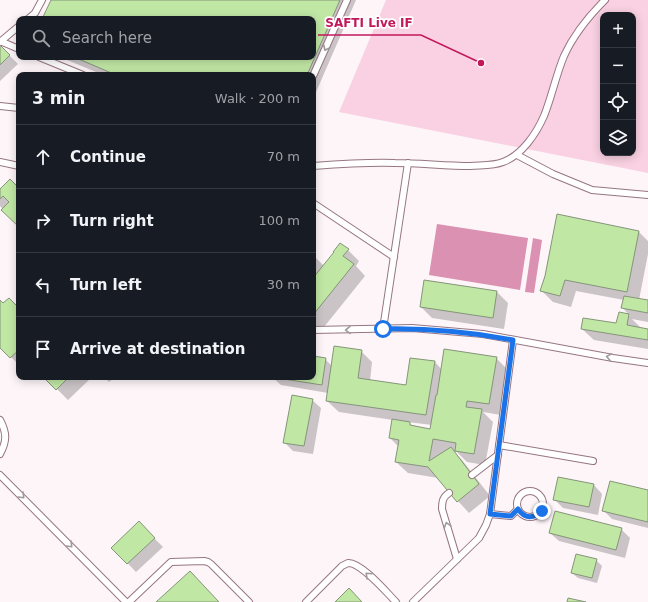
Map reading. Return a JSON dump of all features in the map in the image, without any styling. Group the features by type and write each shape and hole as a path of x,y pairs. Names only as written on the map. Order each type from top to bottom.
{"lane":[{"path":"32,16 35,13 42,0"},
{"path":"315,72 347,0"},
{"path":"316,166 393,163 455,166 488,165 503,162 518,155 536,132 544,115 564,55 577,33 591,14 606,0"},
{"path":"16,29 0,42 16,48"},
{"path":"46,60 76,72"},
{"path":"0,106 16,108"},
{"path":"518,155 553,174 592,190 648,195"},
{"path":"0,162 16,165"},
{"path":"383,329 408,163"},
{"path":"316,204 394,257"},
{"path":"316,330 412,328 483,334 648,363"},
{"path":"413,602 479,538 486,525 490,514 513,340"},
{"path":"0,420 6,433 4,446 0,454"},
{"path":"499,445 593,462"},
{"path":"472,475 498,455"},
{"path":"0,475 128,602 171,562 204,561 211,564 249,602"},
{"path":"531,490 541,495 544,506 538,515 532,517 527,516 522,514 518,509 518,499 525,491 531,490"},
{"path":"449,492 442,502 442,509 457,559"},
{"path":"490,514 511,516 518,509"},
{"path":"306,602 342,566 347,563 360,567 396,602"}],"shaded area":[{"path":"386,0 648,0 648,173 339,112"},
{"path":"437,224 528,238 520,290 429,275"},
{"path":"533,238 542,240 534,293 525,292"}],"building":[{"path":"51,0 340,0 316,55 316,16 43,16"},
{"path":"0,45 10,55 0,65"},
{"path":"81,60 314,60 308,72 109,72"},
{"path":"10,179 16,185 16,224 1,210 9,202 3,196 0,199 0,189"},
{"path":"557,214 639,231 627,292 565,280 560,296 540,291 545,276"},
{"path":"340,243 349,249 343,256 354,264 316,311 316,274"},
{"path":"424,280 497,291 493,318 420,307"},
{"path":"624,296 648,300 648,313 621,308"},
{"path":"9,298 16,305 16,353 10,358 0,348 0,300 3,303"},
{"path":"619,312 629,314 627,325 648,329 648,340 581,329 583,318 616,323"},
{"path":"334,346 362,350 358,378 406,385 410,358 435,361 426,415 326,401"},
{"path":"444,349 497,357 489,404 467,401 466,407 482,409 474,454 455,451 456,443 433,439 429,461 451,447 479,484 457,502 428,467 395,462 399,440 389,438 392,419 410,422 410,425 430,429"},
{"path":"316,356 326,358 322,385 290,380 316,380"},
{"path":"46,380 66,380 56,390"},
{"path":"292,395 313,399 304,446 283,443"},
{"path":"558,477 594,484 589,507 553,500"},
{"path":"610,481 648,490 648,522 602,511"},
{"path":"555,511 622,528 616,550 549,533"},
{"path":"139,521 155,538 127,564 111,548"},
{"path":"576,554 597,559 592,578 571,573"},
{"path":"190,571 219,602 156,602"},
{"path":"349,588 362,602 335,602"},
{"path":"568,598 586,602 567,602"}],"place":[{"name":"SAFTI Live IF","path":"481,63"}],"route":[{"path":"383,329 412,328 483,334 513,340 490,514 511,516 518,509 522,514 532,517 538,515 542,511"}]}
